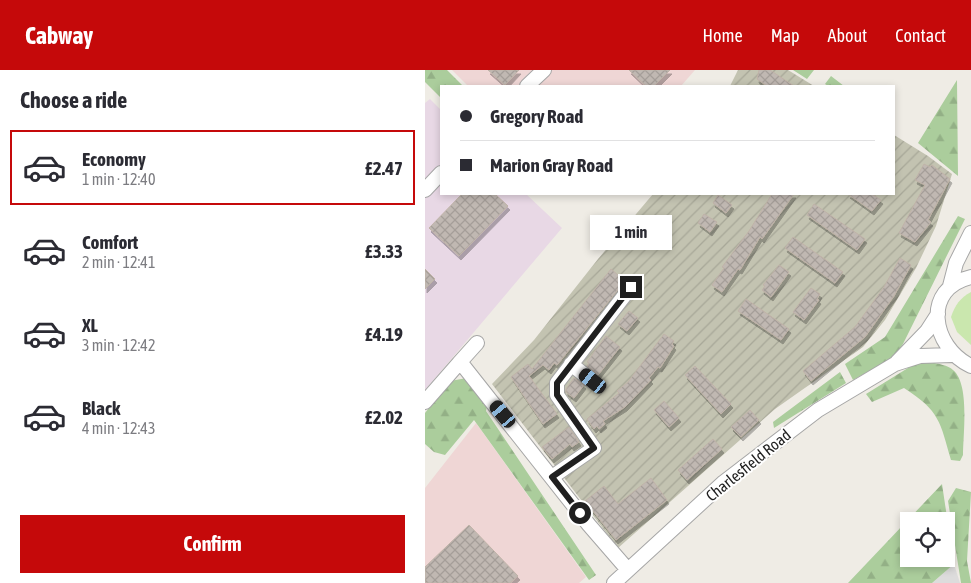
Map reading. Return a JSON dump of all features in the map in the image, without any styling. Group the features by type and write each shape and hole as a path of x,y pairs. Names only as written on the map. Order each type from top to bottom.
{"street":[{"path":"528,85 544,70"},
{"path":"425,190 440,174"},
{"name":"Charlesfield Road","path":"895,364 927,331 938,314 943,298 950,286 956,263 971,233"},
{"path":"950,286 971,277"},
{"path":"552,477 594,448 557,395 557,383 631,287"},
{"path":"938,314 940,333 952,355 970,367"},
{"path":"425,402 477,343"},
{"name":"Charlesfield Road","path":"614,583 723,482 818,410 895,364 920,356 952,355"},
{"path":"459,363 503,414 589,526 628,570"},
{"path":"571,364 593,381"}],"shaded area":[{"path":"452,70 695,70 682,85 467,85"},
{"path":"738,70 788,70 812,85 730,85"},
{"path":"430,99 440,109 440,195 527,195 562,228 425,390 425,103"},
{"path":"895,136 928,156 952,174 936,226 916,268 885,320 863,347 775,409 618,548 492,384 534,340 598,259 652,195 895,195"},
{"path":"476,423 586,577 579,583 425,583 425,488"},
{"path":"951,567 955,567 960,583 932,583"}],"green space":[{"path":"425,70 447,70 462,85 440,85 440,97 425,82"},
{"path":"793,70 814,70 807,79"},
{"path":"831,76 843,85 826,85 825,84"},
{"path":"957,80 958,176 918,143"},
{"path":"958,216 965,219 903,344 894,357 853,380 845,364 885,337"},
{"path":"971,292 971,345 957,332 951,317 958,302"},
{"path":"931,362 951,368 962,386 964,423 963,455 960,461 951,460 937,418 916,396 904,388 872,402 866,394 916,363"},
{"path":"840,372 846,383 774,428 773,422"},
{"path":"467,378 489,397 486,411 596,575 589,580 474,420 445,455 434,452 425,444 425,413 450,381"},
{"path":"942,484 946,512 915,512"},
{"path":"956,488 971,492 967,561 971,583 961,583 955,545 955,512 950,512 948,501"},
{"path":"900,528 900,567 951,567 932,583 848,583"}],"building":[{"path":"488,70 519,70 505,85"},
{"path":"629,70 670,70 655,85 645,85"},
{"path":"759,70 770,70 792,85 766,85 757,79"},
{"path":"924,164 930,167 932,165 950,179 928,220 931,222 915,242 899,233 925,185 915,180"},
{"path":"461,195 496,195 508,206 459,256 429,228"},
{"path":"718,195 732,205 726,213 713,203"},
{"path":"771,195 793,195 762,239 760,237 740,270 738,269 722,292 712,285 724,268 722,267 749,231"},
{"path":"849,195 874,195 881,200 872,211"},
{"path":"814,204 865,239 857,250 807,215"},
{"path":"704,214 717,222 710,232 698,223"},
{"path":"793,237 843,272 835,283 785,248"},
{"path":"900,258 911,265 894,296 865,337 811,381 803,371 855,327 884,287"},
{"path":"779,265 789,272 771,297 762,290 765,286 763,285"},
{"path":"425,269 435,279 425,289"},
{"path":"611,269 625,281 557,365 554,363 549,370 543,365 529,376 557,414 543,424 511,377 528,364 532,369"},
{"path":"811,288 820,294 817,299 819,300 804,320 793,312"},
{"path":"746,299 789,329 781,340 738,311"},
{"path":"629,311 638,318 627,331 618,324"},
{"path":"664,334 674,341 672,344 674,346 660,368 658,367 649,378 651,380 625,407 603,421 605,424 599,429 597,426 594,429 587,419 619,393 617,391 628,382"},
{"path":"606,336 620,347 598,375 587,366 589,363 587,362"},
{"path":"695,366 731,404 721,414 685,375"},
{"path":"574,378 584,385 574,398 566,392 566,389"},
{"path":"664,401 679,418 669,427 654,410"},
{"path":"750,410 759,420 741,437 731,427"},
{"path":"569,427 579,442 572,447 570,444 552,459 542,447"},
{"path":"713,439 722,449 687,480 678,470"},
{"path":"651,478 667,500 616,540 585,501 604,486 618,504"},
{"path":"469,525 518,576 510,583 425,583 425,567"}],"route":[{"path":"580,513 552,477 594,448 557,395 557,383 631,287"}]}
